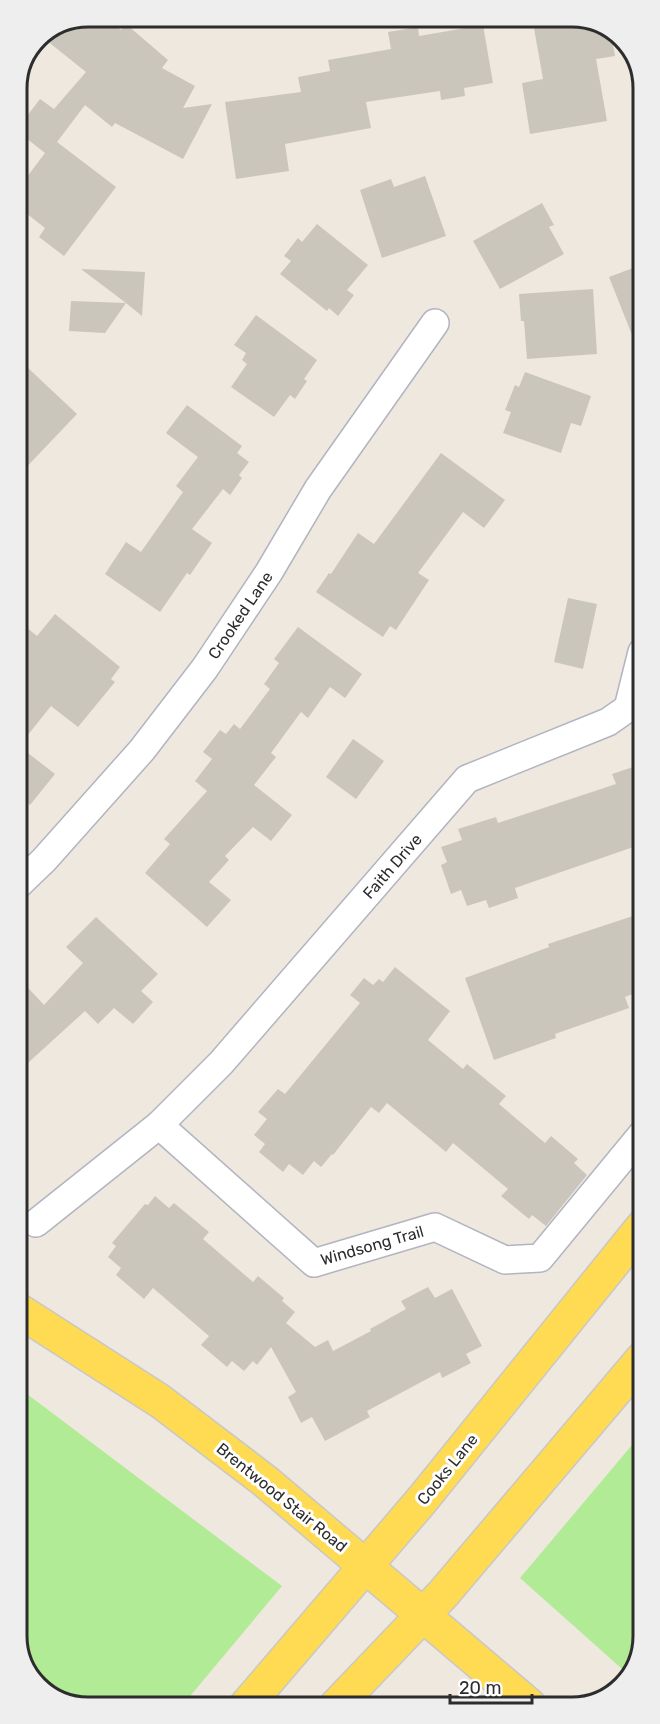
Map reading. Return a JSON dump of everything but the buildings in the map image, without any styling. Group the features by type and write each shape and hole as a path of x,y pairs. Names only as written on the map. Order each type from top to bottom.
{"main road":[{"name":"Cooks Lane","path":"254,1697 422,1500 633,1238"},
{"name":"Brentwood Stair Road","path":"27,1316 160,1401 266,1480 520,1697"},
{"path":"345,1697 424,1616 633,1370"}],"street":[{"name":"Crooked Lane","path":"27,876 142,750 205,668 269,572 318,489 435,323"},
{"name":"Faith Drive","path":"36,1223 159,1125 221,1063 467,779 608,723 628,708 633,688"},
{"name":"Windsong Trail","path":"159,1125 314,1263 435,1227 505,1260 540,1258 633,1145"}],"green space":[{"path":"27,1394 282,1586 189,1697 84,1697 72,1695 54,1687 35,1667 29,1652 27,1636"},
{"path":"633,1444 633,1636 630,1656 623,1670 520,1578"}]}
